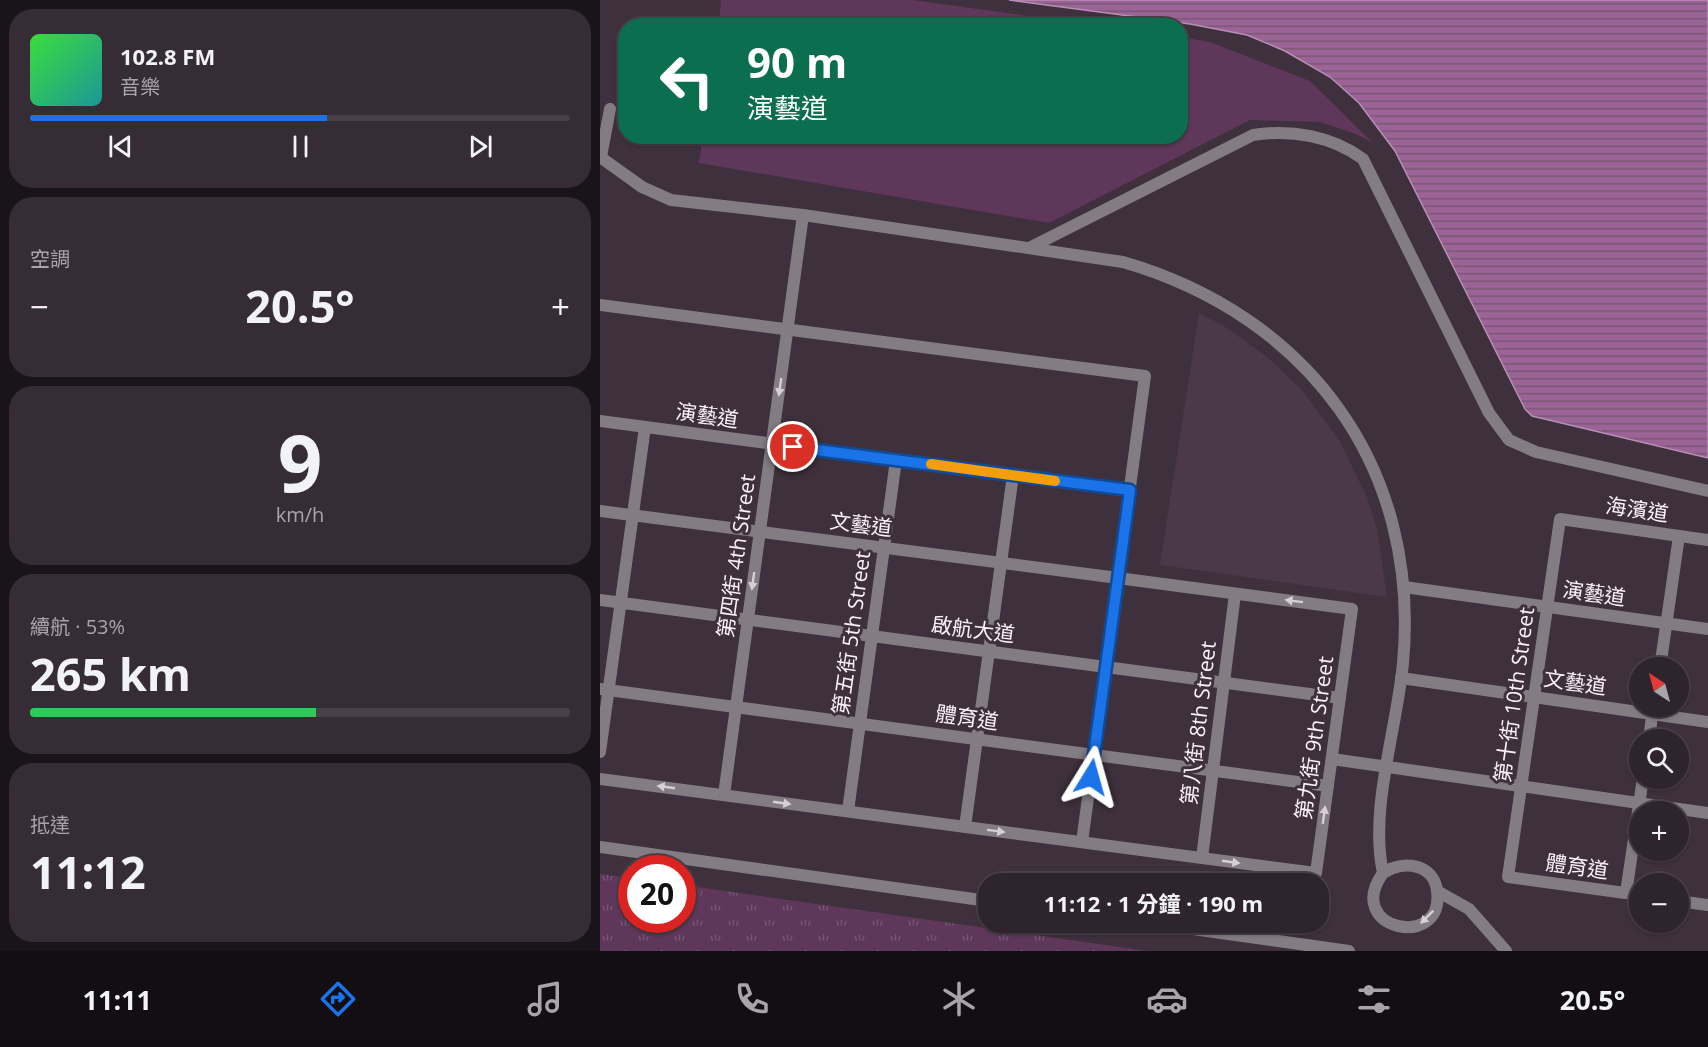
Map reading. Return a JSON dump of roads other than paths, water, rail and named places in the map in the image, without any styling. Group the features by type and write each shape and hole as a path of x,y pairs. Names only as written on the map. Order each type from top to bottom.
{"street":[{"path":"610,109 601,157 642,187 671,200 803,215 1123,262 1156,271 1219,300 1275,339 1325,390 1365,452 1392,520 1404,587 1406,628 1401,678 1378,833 1383,873"},
{"path":"1029,248 1252,135 1288,133 1332,142 1348,148 1363,159 1489,413 1509,440 1536,452 1708,491"},
{"name":"第四街 4th Street","path":"724,795 803,215"},
{"path":"600,305 1145,376 1082,842"},
{"name":"演藝道","path":"600,421 1130,490"},
{"path":"600,752 604,690 621,603 645,427"},
{"name":"第五街 5th Street","path":"848,812 896,460"},
{"path":"965,827 1013,475"},
{"name":"文藝道","path":"600,511 1352,609"},
{"name":"海濱道","path":"1560,519 1708,540"},
{"name":"第十街 10th Street","path":"1508,877 1560,519"},
{"path":"1661,657 1679,536"},
{"name":"演藝道","path":"1404,587 1708,629"},
{"name":"第八街 8th Street","path":"1202,858 1235,594"},
{"name":"啟航大道","path":"600,600 1340,698"},
{"name":"第九街 9th Street","path":"1202,858 1316,873 1352,609"},
{"name":"文藝道","path":"1401,678 1534,697 1629,707"},
{"name":"體育道","path":"604,690 1328,786"},
{"name":"文藝道","path":"1685,717 1708,722"},
{"path":"1332,759 1629,802"},
{"path":"600,779 1202,858"},
{"path":"1689,811 1708,813"},
{"path":"600,847 978,900"},
{"path":"1626,893 1631,861"},
{"path":"1437,891 1433,912 1426,921 1406,928 1395,927 1386,922 1374,904 1376,882 1383,873 1398,865 1416,866 1430,876 1437,891 1468,909 1506,951"},
{"name":"體育道","path":"1508,877 1629,893"},
{"path":"1689,902 1708,905"},
{"path":"1221,933 1349,951"}]}
